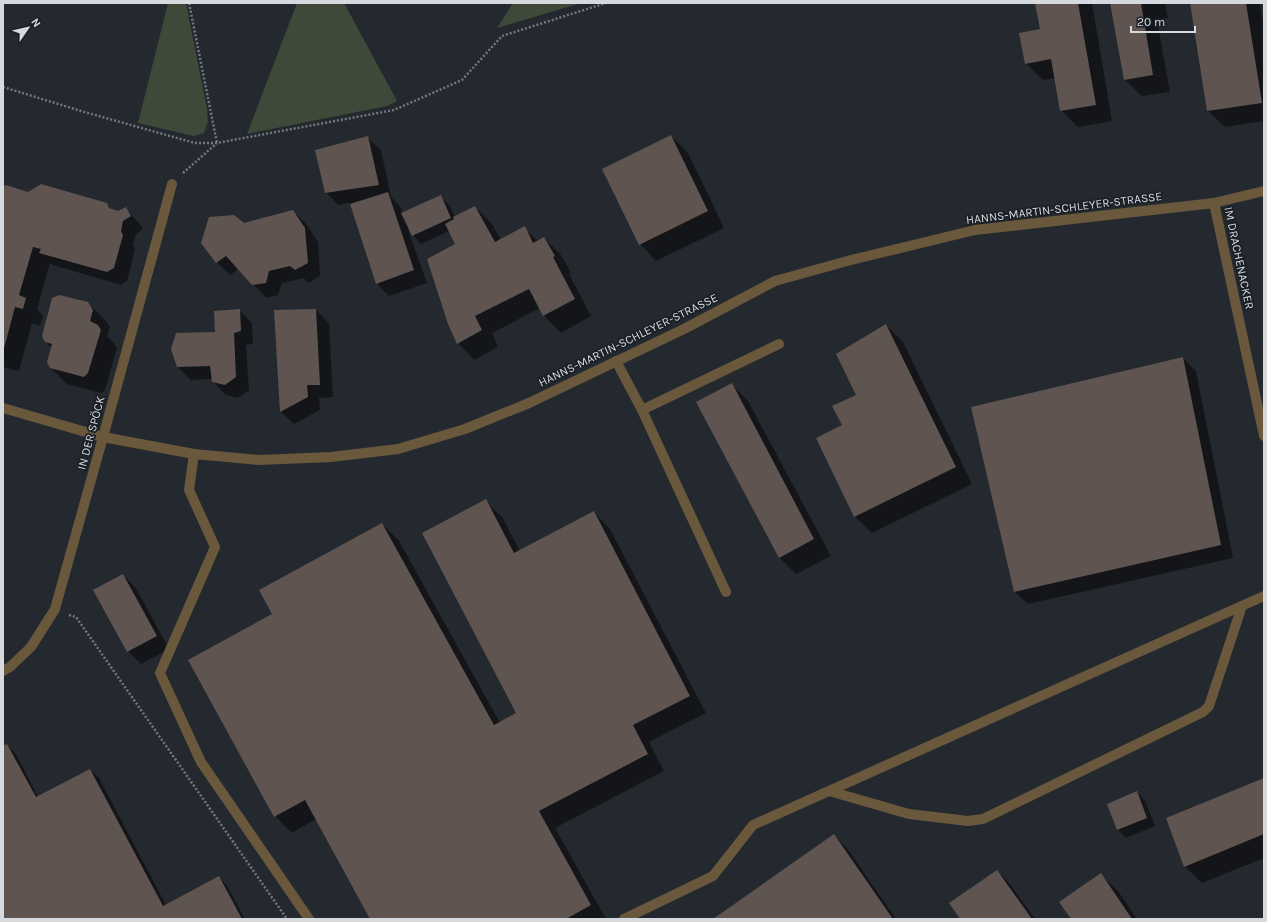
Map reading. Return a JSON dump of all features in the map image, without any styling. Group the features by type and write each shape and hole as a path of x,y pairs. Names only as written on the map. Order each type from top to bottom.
{"street":[{"name":"IN DER SPÖCK","path":"3,671 10,667 30,647 55,609 172,184"},
{"name":"HANNS-MARTIN-SCHLEYER-STRASSE","path":"3,408 103,437 194,454 258,460 331,457 398,449 465,429 529,403 684,329 775,281 851,260 975,230 1214,203 1264,191"},
{"name":"IM DRACHENACKER","path":"1214,203 1264,436"},
{"path":"642,410 779,344"},
{"path":"616,361 642,410 726,592"},
{"path":"194,454 189,490 215,547 160,673 201,762 309,919"},
{"path":"624,919 713,876 753,825 1264,596"},
{"path":"829,791 909,814 968,821 983,819 1203,712 1209,706 1242,606"}],"path":[{"path":"189,3 217,143"},
{"path":"3,87 195,143 217,143 394,110 462,80 502,36 606,3"},
{"path":"172,184 217,143"},
{"path":"55,609 76,617 287,919"}],"green space":[{"path":"168,3 186,3 207,109 208,121 204,133 194,136 138,123"},
{"path":"297,3 344,3 397,101 387,106 247,134"},
{"path":"513,3 581,3 497,28"}],"building":[{"path":"1035,3 1078,3 1096,105 1060,111 1051,59 1025,64 1019,33 1040,29"},
{"path":"1110,3 1141,3 1153,75 1124,80"},
{"path":"1190,3 1246,3 1262,103 1207,111"},
{"path":"671,135 708,211 639,245 602,169"},
{"path":"368,136 379,185 325,193 315,150"},
{"path":"41,184 107,203 109,208 118,211 126,207 131,216 123,221 121,231 123,235 114,268 107,272 39,253 41,249 33,247 19,295 26,298 23,309 15,307 3,352 3,187 6,185 28,192"},
{"path":"388,192 414,270 376,284 350,204"},
{"path":"441,195 451,218 412,236 401,213"},
{"path":"475,206 495,242 525,226 533,243 544,237 555,256 553,257 575,299 543,316 529,289 475,316 482,330 457,344 448,324 427,259 455,244 445,224 454,219 453,217"},
{"path":"293,210 305,228 308,263 295,270 290,266 269,271 266,283 252,285 226,256 216,263 201,243 209,217 234,215 244,223"},
{"path":"59,295 88,302 93,310 90,321 98,325 101,330 88,373 84,377 50,368 47,362 52,344 45,342 42,336 52,298"},
{"path":"240,309 241,331 234,333 236,377 225,385 212,382 210,366 177,367 171,349 176,333 215,332 214,311"},
{"path":"316,309 320,385 307,385 308,397 280,412 274,310"},
{"path":"886,324 956,467 854,517 816,438 842,425 832,406 856,395 836,354"},
{"path":"1183,357 1221,545 1014,592 971,407"},
{"path":"732,383 814,539 779,558 696,402"},
{"path":"486,499 514,553 594,511 690,696 633,725 648,754 539,811 591,905 566,919 370,919 305,800 274,817 188,660 272,614 259,590 382,523 494,725 516,713 422,533"},
{"path":"123,574 157,636 127,652 93,590"},
{"path":"7,744 36,797 90,769 163,906 219,876 242,919 3,919 3,746"},
{"path":"1264,778 1264,834 1184,867 1166,818"},
{"path":"1137,791 1147,818 1117,830 1107,804"},
{"path":"834,834 893,919 713,919"},
{"path":"997,870 1032,919 960,919 949,903"},
{"path":"1101,873 1132,919 1071,919 1059,902"}]}
